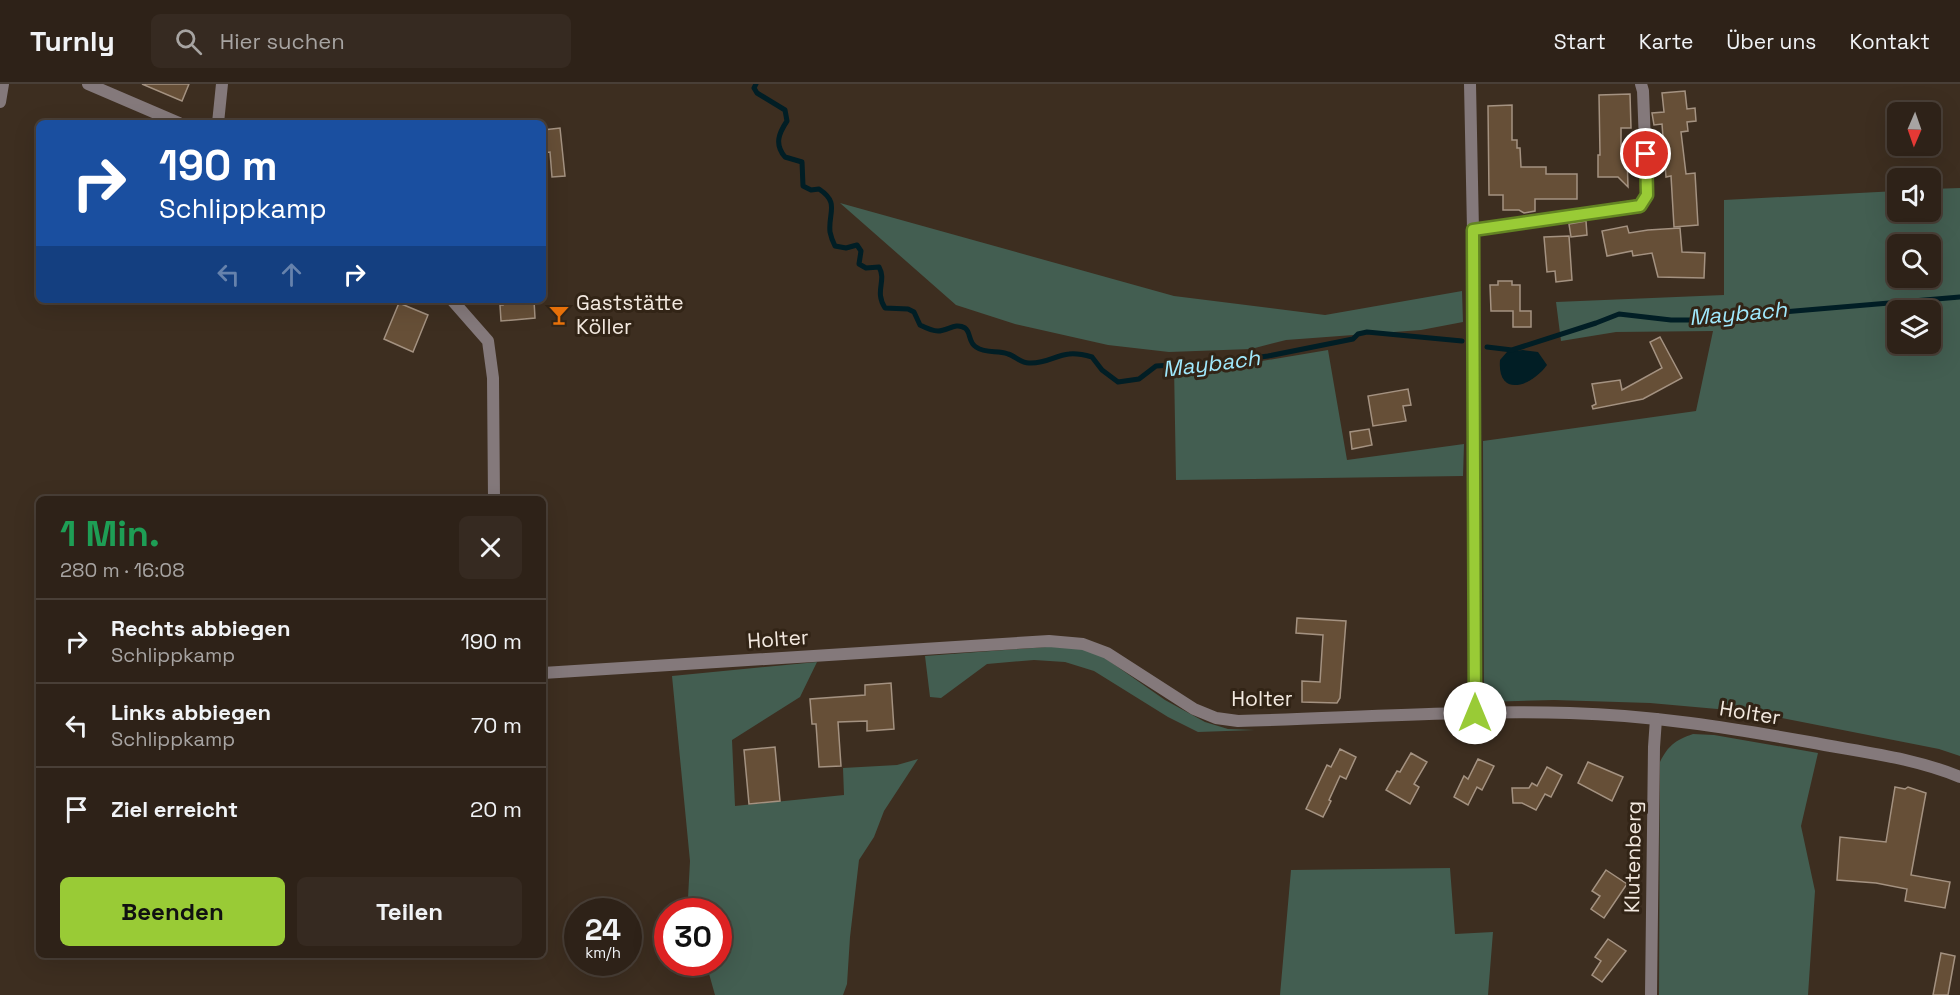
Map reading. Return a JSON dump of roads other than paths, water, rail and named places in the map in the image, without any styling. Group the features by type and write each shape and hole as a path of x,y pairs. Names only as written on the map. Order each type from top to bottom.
{"street":[{"path":"0,102 3,84"},
{"path":"88,84 172,120"},
{"path":"218,120 222,84"},
{"path":"1470,84 1473,230 1475,713"},
{"path":"1473,230 1640,206 1647,195 1641,84"},
{"path":"455,303 488,341 493,378 494,496"},
{"name":"Holter","path":"546,674 1049,641 1083,644 1107,653 1194,709 1216,717 1238,721 1475,713 1572,713 1656,719 1744,730 1905,760 1960,777"},
{"name":"Klutenberg","path":"1651,995 1656,719"}],"water":[{"path":"1523,350 1538,352 1547,365 1540,373 1524,383 1509,384 1504,380 1501,372 1500,360 1507,352"}],"waterway":[{"name":"Maybach","path":"756,84 754,88 757,93 785,110 787,121 780,134 780,148 785,157 802,162 803,186 811,190 819,189 831,203 830,232 835,246 846,248 857,245 861,251 859,264 866,268 879,267 882,277 880,291 885,308 908,309 914,312 920,325 933,330 942,331 961,326 967,330 973,345 980,349 1004,353 1029,363 1069,354 1092,357 1102,370 1118,382 1139,379 1156,366 1225,362 1268,356 1353,339 1358,334 1367,332 1462,341"},
{"name":"Maybach","path":"1487,347 1512,350 1619,314 1671,320 1705,320 1728,313 1783,312 1960,297"}],"place":[{"name":"Gaststätte Köller","path":"559,315"}]}
